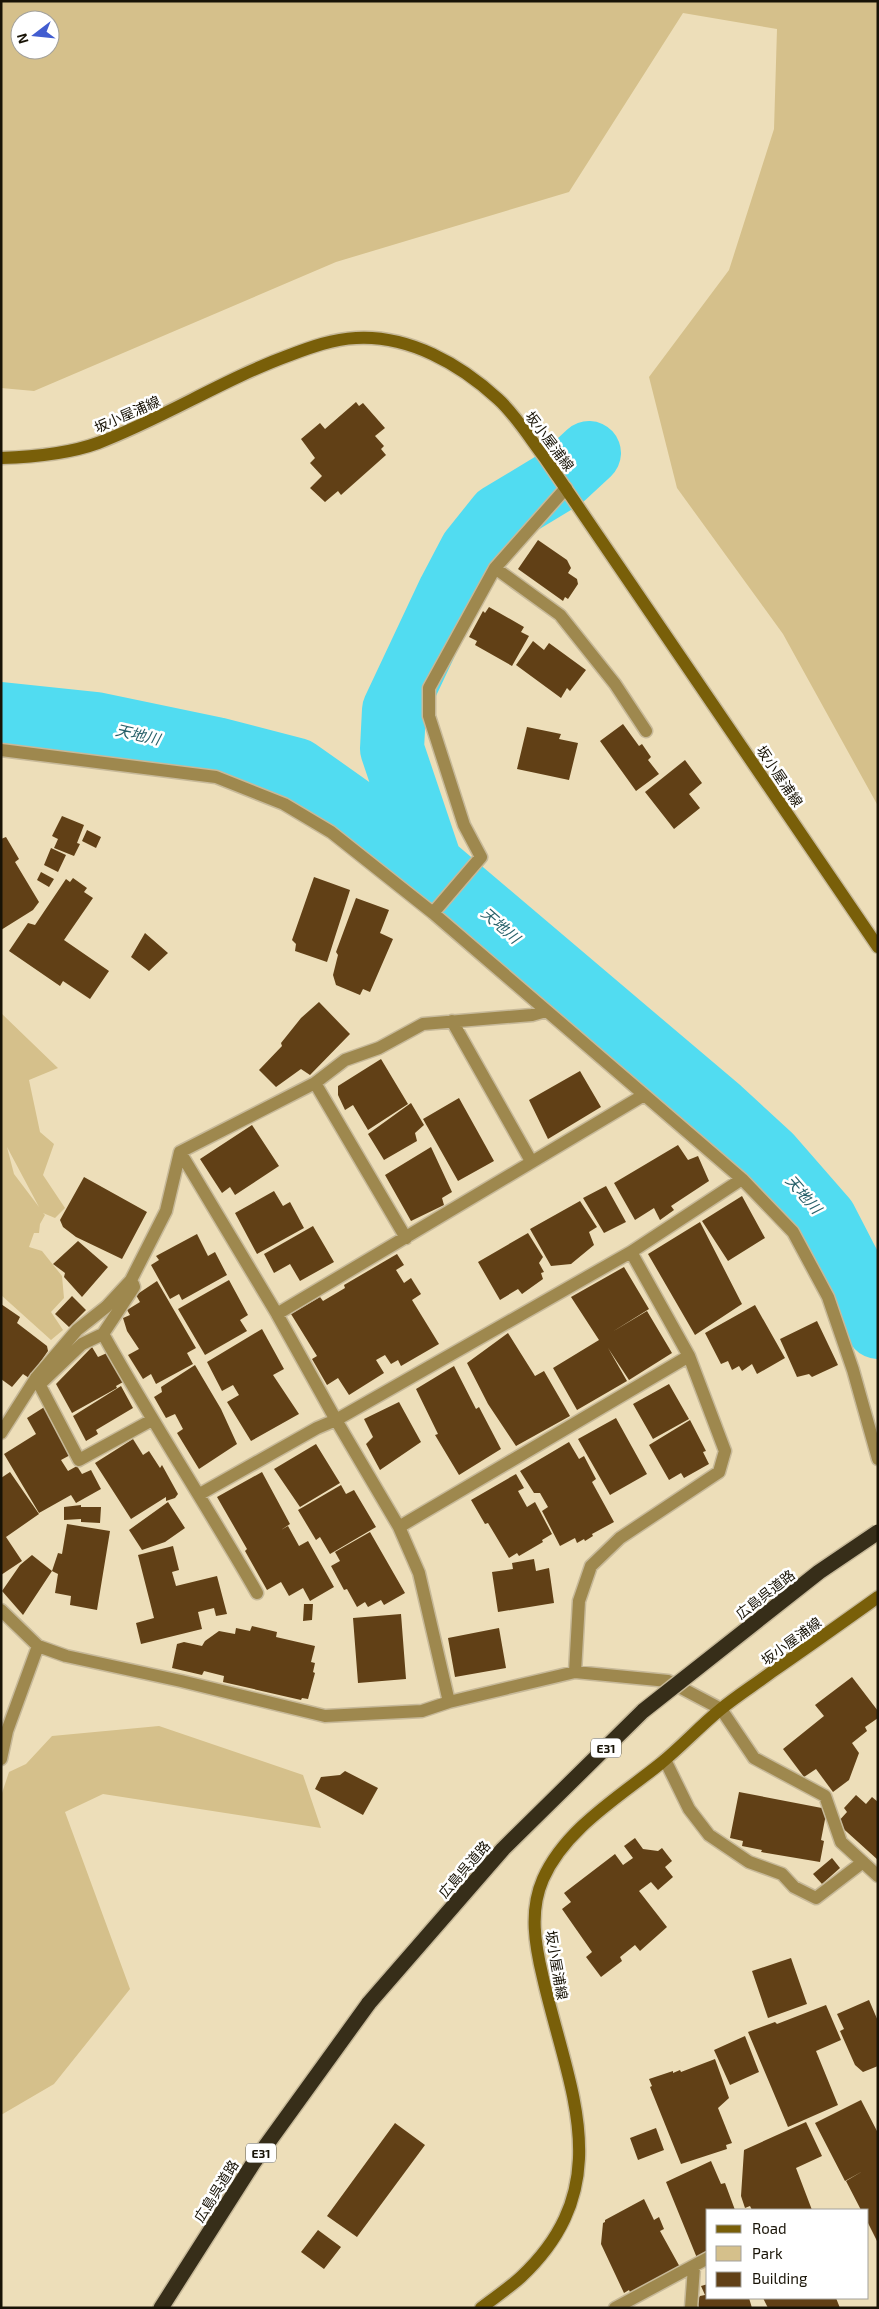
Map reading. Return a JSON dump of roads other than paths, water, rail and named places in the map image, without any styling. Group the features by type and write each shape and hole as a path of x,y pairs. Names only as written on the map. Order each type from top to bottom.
{"highway":[{"name":"広島呉道路","path":"161,2308 254,2162 369,2003 503,1850 643,1711 819,1572 878,1532"}],"main road":[{"name":"坂小屋浦線","path":"1,458 40,456 96,444 140,426 264,364 316,345 356,338 395,341 432,354 465,373 500,400 545,458 878,947"},
{"name":"坂小屋浦線","path":"481,2308 521,2276 555,2237 576,2191 580,2146 575,2098 554,2025 537,1952 534,1913 543,1879 565,1843 595,1816 665,1760 721,1709 878,1597"}],"street":[{"path":"436,909 481,857 464,825 429,716 428,688 495,568 566,488"},
{"path":"495,568 560,614 615,684 646,731"},
{"path":"1,750 216,777 284,804 332,832 436,909 546,1011 742,1179 793,1232 828,1297 853,1370 878,1459"},
{"path":"1,1433 77,1330 106,1307 131,1280 166,1211 180,1152 315,1083 345,1060 379,1048 424,1024 532,1015 546,1011"},
{"path":"452,1022 531,1161"},
{"path":"315,1083 406,1238"},
{"path":"277,1314 644,1095"},
{"path":"180,1152 277,1314 399,1527 419,1573 449,1702"},
{"path":"200,1494 317,1428 336,1420 631,1252 742,1179"},
{"path":"575,1672 579,1601 590,1566 620,1538 719,1472 725,1451 689,1356 631,1252"},
{"path":"38,1382 82,1344 103,1334 134,1287 131,1280"},
{"path":"103,1334 152,1420 200,1494 257,1593"},
{"path":"399,1527 689,1356"},
{"path":"38,1382 78,1460 152,1420"},
{"path":"1,1610 38,1646 66,1656 181,1681 325,1716 422,1711 449,1702 575,1672 668,1681 721,1709 754,1758 825,1796 841,1842 878,1876"},
{"path":"1,1760 7,1731 38,1646"},
{"path":"665,1760 689,1809 709,1835 750,1862 782,1874 794,1887 816,1898 863,1862"},
{"path":"615,2308 706,2259"},
{"path":"691,2308 694,2267"}],"waterway":[{"path":"431,865 392,749 394,710 471,551 499,516 562,478 589,453"},
{"name":"天地川","path":"1,714 96,724 216,749 297,770 431,865 720,1110 770,1156 825,1219 871,1308 878,1327"}]}
